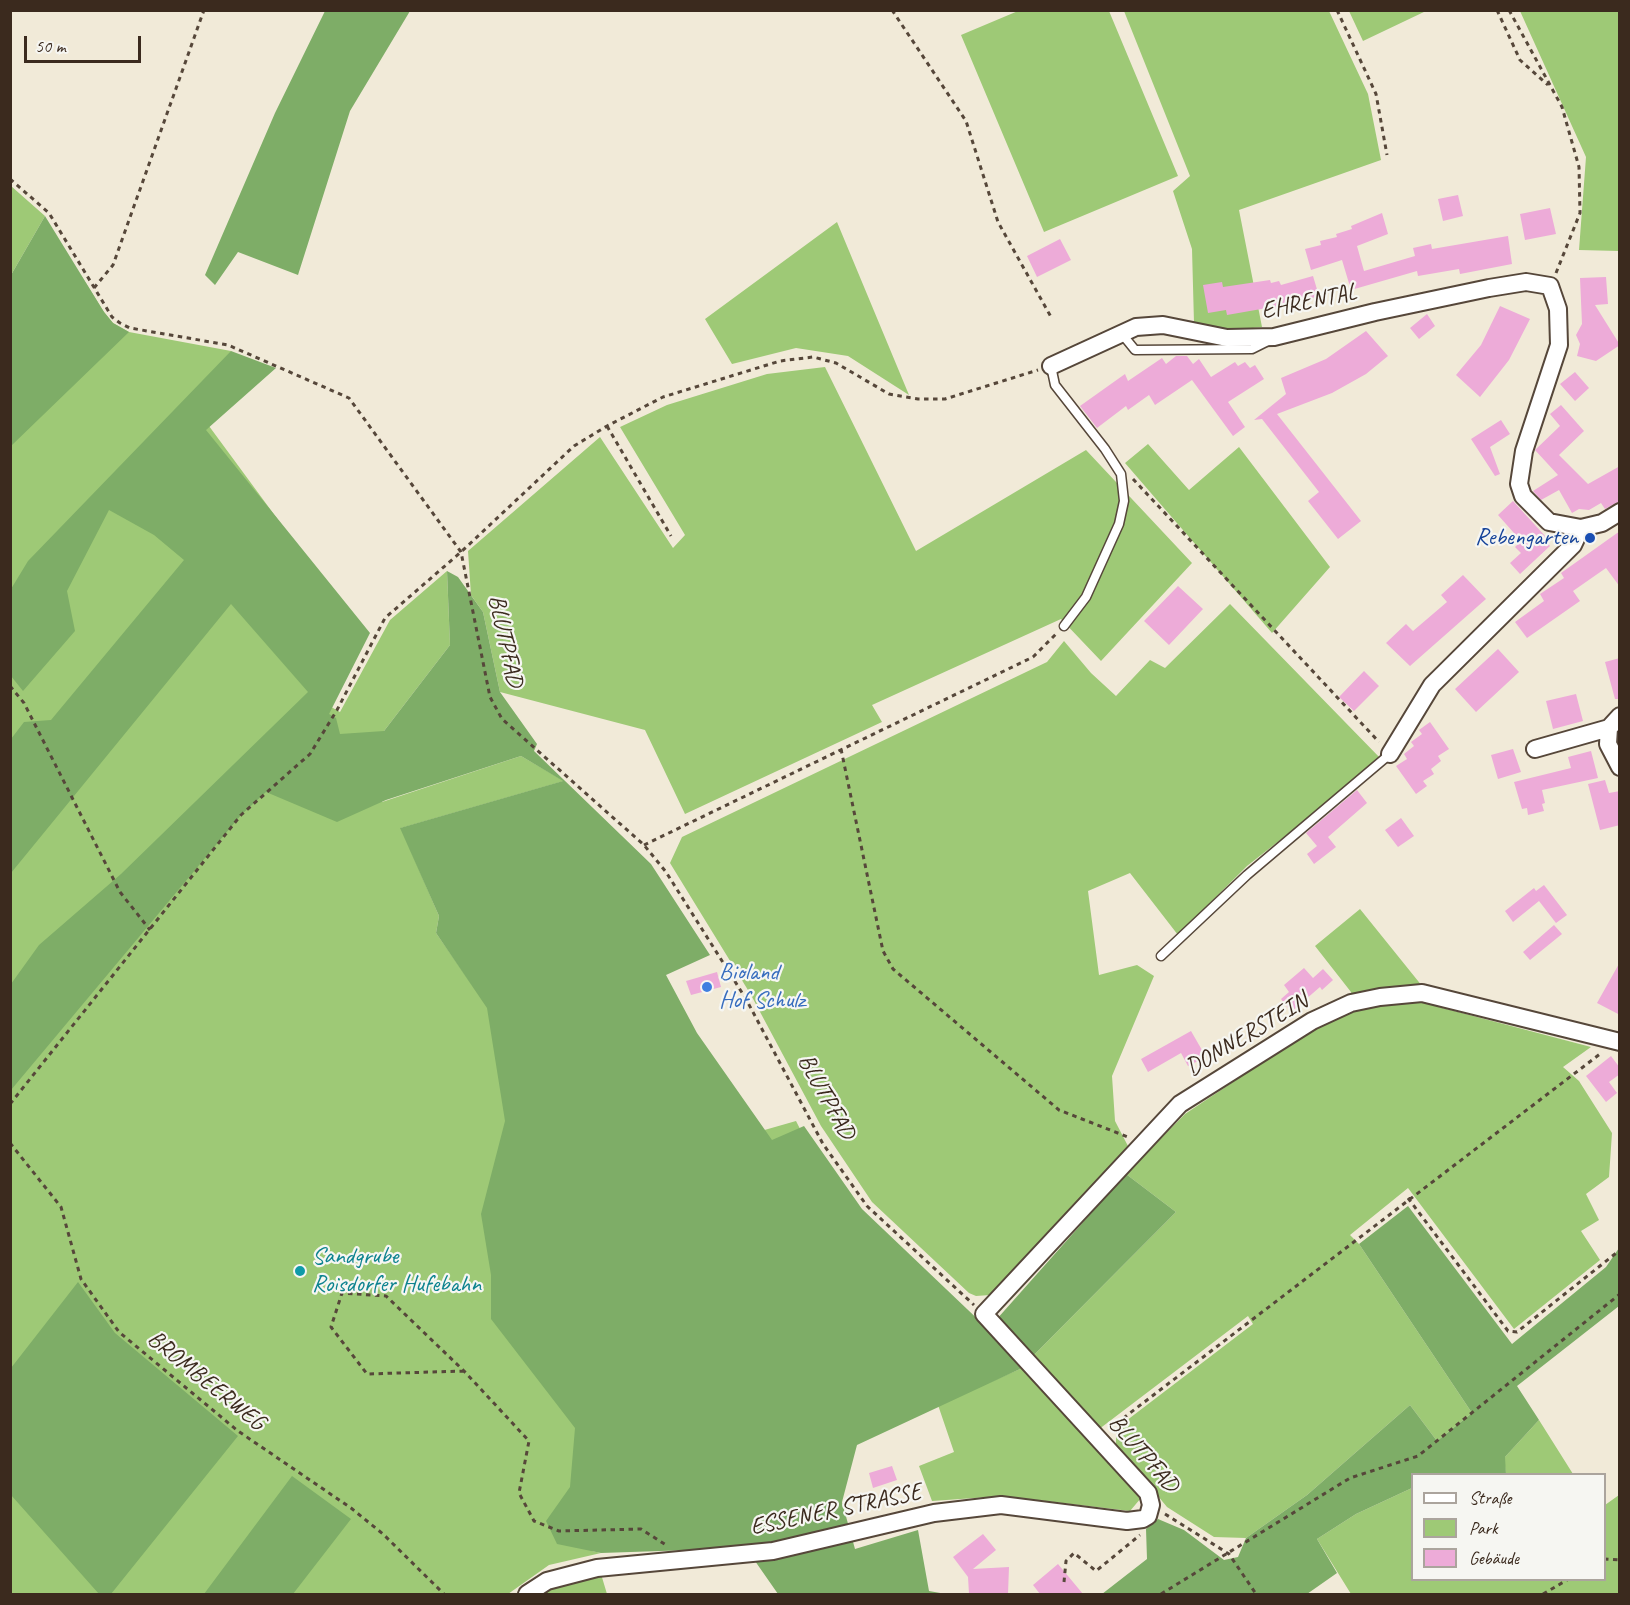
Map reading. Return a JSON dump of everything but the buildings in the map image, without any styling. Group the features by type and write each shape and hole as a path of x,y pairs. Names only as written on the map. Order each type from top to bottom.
{"street":[{"name":"EHRENTAL","path":"1051,366 1137,327 1163,326 1227,338 1274,337 1375,312 1489,288 1526,282 1550,286"},
{"path":"1550,286 1558,309 1559,345 1524,451 1519,484 1523,496 1549,522 1581,528 1602,524 1620,512"},
{"path":"1390,754 1432,685 1573,545 1581,528"},
{"path":"1535,748 1614,722"},
{"path":"1614,722 1608,744 1620,767"},
{"name":"DONNERSTEIN","path":"984,1314 1180,1104 1312,1022 1351,1003 1422,993 1618,1042"},
{"name":"BLUTPFAD","path":"984,1314 1148,1493 1147,1512"},
{"name":"ESSENER STRASSE","path":"527,1594 547,1581 597,1568 773,1551 934,1513 1001,1505 1126,1521 1147,1512"}],"lane":[{"path":"1122,334 1135,350 1252,349 1274,337"},
{"path":"1051,366 1055,385 1105,449 1121,474 1124,501 1119,524 1086,597 1064,626"},
{"path":"1161,956 1255,868 1390,754"}],"path":[{"path":"94,288 113,265 204,10"},
{"path":"892,10 966,121 998,222 1051,317"},
{"path":"1337,10 1376,94 1387,155"},
{"path":"1497,10 1520,60 1552,88"},
{"path":"1509,10 1562,107 1579,167 1580,213 1550,286"},
{"path":"10,179 49,213 112,317 120,323 130,328 228,345 350,398 461,552"},
{"path":"10,1104 241,815 309,754 337,710 385,618 461,552 574,446 663,397 780,361 813,357 836,363 890,394 918,399 945,399 1051,366"},
{"path":"607,426 670,536"},
{"path":"1121,474 1132,477 1390,754"},
{"name":"BLUTPFAD","path":"461,552 490,697 502,719 644,845 666,872 746,999 823,1144 867,1206 984,1314"},
{"path":"644,845 1033,657 1064,626"},
{"path":"10,686 24,703 120,892 150,930"},
{"path":"841,749 883,951 893,969 1059,1110 1144,1143"},
{"path":"1098,1437 1408,1198 1618,1042"},
{"name":"BROMBEERWEG","path":"10,1143 61,1208 81,1279 118,1332 238,1431 351,1508 383,1534 444,1594"},
{"path":"1408,1198 1508,1331 1517,1332 1620,1250"},
{"path":"464,1371 367,1374 331,1327 342,1293 386,1296 464,1371 529,1441 519,1493 534,1521 559,1531 641,1529 688,1559"},
{"path":"1161,1594 1350,1478 1418,1456 1620,1294"},
{"path":"1064,1582 1066,1560 1074,1553 1096,1571 1140,1536 1147,1512"},
{"name":"BLUTPFAD","path":"1147,1512 1229,1554 1256,1594"},
{"path":"1543,1594 1565,1581"}],"green space":[{"path":"325,11 410,11 350,111 298,275 238,252 215,285 205,275 275,113"},
{"path":"1018,11 1109,11 1178,176 1044,232 961,35"},
{"path":"1124,11 1329,11 1368,94 1381,160 1239,210 1262,327 1234,330 1194,323 1192,249 1173,191 1190,176"},
{"path":"1349,11 1426,11 1363,41"},
{"path":"1520,11 1619,11 1619,251 1579,250 1586,157"},
{"path":"11,186 45,216 11,275"},
{"path":"45,216 104,312 113,323 129,332 11,446 11,275"},
{"path":"837,222 909,395 848,356 796,348 732,364 705,319"},
{"path":"82,277 113,323 129,332 231,351 209,426 362,634 326,704 340,712 390,620 447,571 450,645 384,731 382,802 521,756 564,781 401,828 439,916 436,933 473,986 705,1147 796,1121 827,1182 573,1386 592,1551 601,1553 549,1565 508,1594 11,1594 10,355"},
{"path":"231,351 276,368 206,430 370,633 329,714 336,718 340,734 384,731 450,645 447,571 458,577 483,612 500,692 537,744 534,751 651,864 710,955 666,975 697,1033 772,1140 804,1126 862,1209 988,1329 1126,1174 1176,1212 1020,1369 857,1445 842,1502 855,1549 918,1530 929,1591 946,1594 778,1594 755,1561 720,1549 601,1553 557,1544 546,1521 570,1487 575,1428 491,1319 491,1275 481,1214 505,1121 487,1008 436,933 439,916 400,828 563,781 521,756 386,800 337,822 266,792 241,815 11,1090 11,984 39,945 121,874 308,692 231,604 11,873 11,739 24,722 51,720 184,560 154,535 109,510 67,591 75,631 23,691 11,676 11,589 28,561"},
{"path":"825,367 916,551 1086,450 1192,563 1101,661 1061,619 872,705 882,722 685,814 645,730 500,692 483,612 471,595 468,551 600,437 673,548 685,535 620,427 667,405 767,374"},
{"path":"1148,444 1189,490 1239,447 1330,567 1272,633 1125,463"},
{"path":"1230,604 1382,760 1247,866 1178,935 1130,873 1088,891 1099,975 1137,965 1154,976 1112,1076 1115,1121 1129,1148 990,1295 976,1296 969,1293 872,1202 821,1126 751,995 670,863 682,837 1047,662 1064,641 1091,673 1116,696 1150,660 1165,668"},
{"path":"1360,909 1439,1007 1591,1047 1563,1067 1579,1081 1612,1133 1609,1177 1586,1194 1599,1220 1581,1231 1600,1260 1514,1329 1408,1188 1350,1235 1359,1244 1472,1413 1437,1441 1410,1405 1307,1495 1246,1538 1214,1537 1167,1507 1116,1445 1116,1434 1122,1424 1253,1324 1248,1316 1090,1436 1141,1498 1130,1511 1003,1496 932,1501 919,1466 954,1452 938,1405 1020,1369 1176,1212 1126,1174 1185,1114 1314,1028 1356,1011 1351,992 1315,946"},
{"path":"1408,1206 1512,1344 1606,1267 1619,1248 1619,1306 1517,1386 1539,1420 1505,1457 1506,1473 1411,1473 1411,1488 1356,1514 1317,1539 1337,1573 1307,1594 1102,1594 1147,1559 1146,1529 1158,1519 1184,1530 1224,1560 1238,1557 1246,1538 1307,1495 1410,1405 1437,1441 1472,1413 1359,1244"},
{"path":"78,1282 115,1333 238,1436 111,1594 99,1594 11,1495 11,1368"},
{"path":"1539,1420 1572,1473 1506,1473 1504,1458"},
{"path":"292,1476 351,1519 293,1594 204,1594"},
{"path":"1411,1488 1411,1581 1606,1581 1606,1504 1619,1495 1619,1594 1351,1594 1317,1539 1356,1514"},
{"path":"601,1574 607,1594 537,1594 549,1586"}],"place":[{"name":"Rebengarten","path":"1590,538"},
{"name":"Bioland Hof Schulz","path":"707,987"},
{"name":"Sandgrube Roisdorfer Hufebahn","path":"300,1271"}]}
